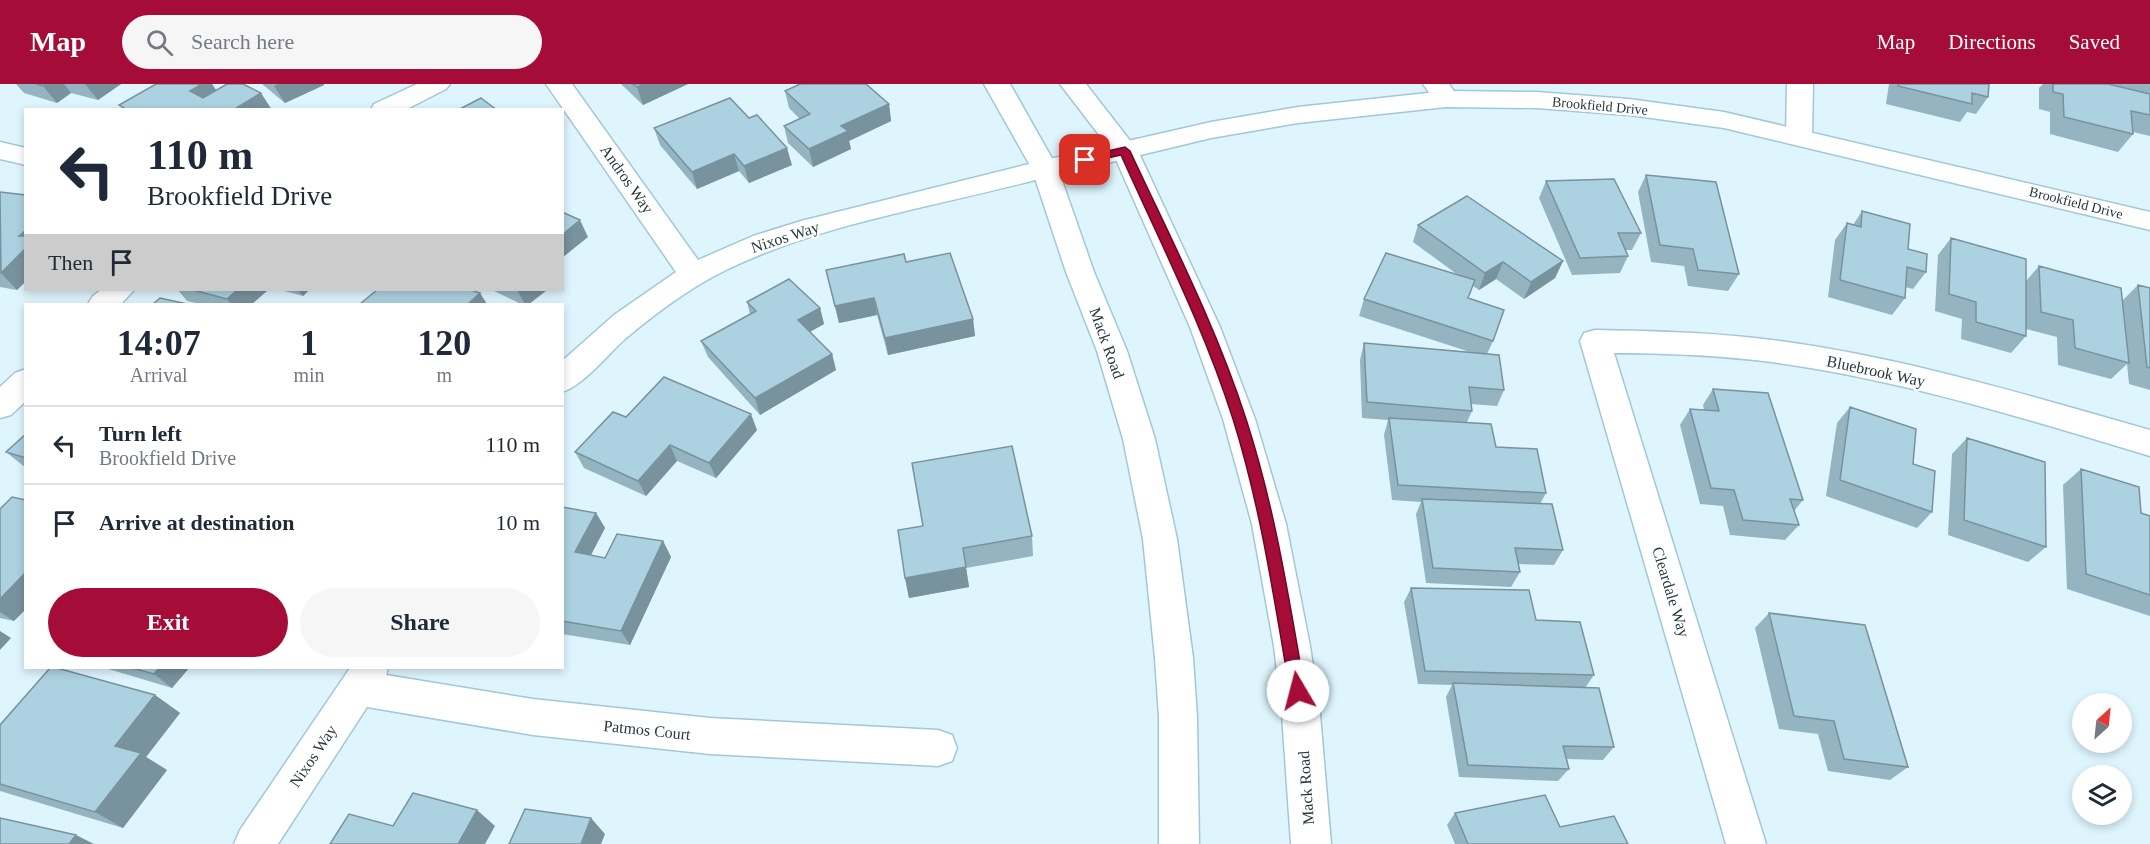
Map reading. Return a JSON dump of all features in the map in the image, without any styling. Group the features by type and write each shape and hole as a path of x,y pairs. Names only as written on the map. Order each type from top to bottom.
{"street":[{"path":"387,108 437,84"},
{"name":"Andros Way","path":"559,84 693,275"},
{"name":"Mack Road","path":"997,84 1045,169 1080,272 1112,351 1139,439 1160,539 1174,658 1178,717 1179,844"},
{"name":"Mack Road","path":"1073,84 1125,151 1205,327 1239,418 1269,524 1292,646 1301,714 1311,844"},
{"path":"1799,136 1800,84"},
{"name":"Brookfield Drive","path":"1045,169 1211,130 1441,92 1629,107 1724,120 2150,221"},
{"path":"0,150 24,156"},
{"name":"Nixos Way","path":"564,378 604,338 648,304 693,275 741,252 803,229 1045,169"},
{"path":"104,303 118,291"},
{"name":"Bluebrook Way","path":"1595,341 1697,344 1777,352 1872,368 1987,395 2150,443"},
{"name":"Cleardale Way","path":"1595,341 1746,844"},
{"path":"0,406 24,383"},
{"name":"Nixos Way","path":"254,844 365,678"},
{"name":"Patmos Court","path":"365,678 533,717 710,736 938,748"}],"building":[{"path":"156,84 202,84 190,91 203,98 227,84 243,84 261,93 236,108 124,108 119,105"},
{"path":"800,84 866,84 889,104 841,126 848,131 809,149 784,126 810,114 785,91"},
{"path":"1898,84 1989,84 1988,97 1972,93 1972,104 1898,86"},
{"path":"2053,84 2108,84 2150,94 2150,115 2131,111 2133,134 2064,117 2063,94 2053,92"},
{"path":"481,98 494,108 462,108"},
{"path":"730,98 749,118 757,115 787,148 744,166 734,154 692,172 654,128"},
{"path":"1646,175 1716,182 1739,274 1698,270 1693,249 1660,245"},
{"path":"1614,179 1641,233 1618,233 1628,256 1580,258 1546,181"},
{"path":"0,192 24,195 24,232 19,236 24,236 24,250 1,273"},
{"path":"1467,196 1563,261 1531,282 1503,262 1485,273 1418,225"},
{"path":"1862,211 1910,224 1908,249 1927,254 1926,272 1907,267 1905,298 1840,280 1847,223 1861,227"},
{"path":"564,213 580,220 564,233"},
{"path":"1951,238 2026,259 2026,336 1976,322 1976,302 1949,294"},
{"path":"950,253 973,319 885,338 874,298 835,306 826,270 904,254 906,262"},
{"path":"1386,253 1475,280 1468,298 1504,310 1493,341 1364,299"},
{"path":"2039,266 2121,288 2129,363 2075,348 2073,320 2041,312"},
{"path":"789,279 820,308 798,320 832,354 755,398 701,341 756,311 747,302"},
{"path":"2138,285 2150,288 2150,368 2147,367"},
{"path":"197,291 236,291 227,299"},
{"path":"376,291 474,291 480,293 469,303 361,303"},
{"path":"160,298 182,303 154,303"},
{"path":"1364,343 1499,355 1504,390 1469,387 1472,411 1367,402"},
{"path":"664,377 751,414 709,463 670,445 638,481 575,452 613,412 626,417"},
{"path":"1713,389 1768,393 1803,500 1790,499 1799,525 1743,520 1734,490 1711,488 1690,409 1719,411"},
{"path":"1850,407 1916,429 1913,464 1935,471 1932,512 1840,480"},
{"path":"1389,418 1491,424 1496,447 1537,449 1546,493 1398,485"},
{"path":"24,436 24,457 6,452"},
{"path":"1967,438 2045,462 2046,547 1964,520"},
{"path":"1012,446 1032,536 963,548 966,567 905,578 898,530 923,526 912,463"},
{"path":"2081,469 2139,487 2141,513 2150,516 2150,595 2086,574"},
{"path":"12,497 24,500 24,574 0,599 0,509"},
{"path":"1422,499 1552,504 1563,550 1515,548 1520,572 1433,568"},
{"path":"564,507 596,513 575,552 605,558 617,534 663,541 621,631 564,621"},
{"path":"1411,588 1529,590 1536,620 1580,622 1594,675 1425,671"},
{"path":"1769,613 1865,625 1908,767 1844,759 1834,721 1794,716"},
{"path":"49,669 61,669 155,695 115,746 141,753 95,812 0,784 0,725"},
{"path":"136,669 158,669 154,674"},
{"path":"1453,683 1599,688 1614,747 1563,746 1569,769 1468,765"},
{"path":"413,793 477,810 458,844 330,844 349,814 393,826"},
{"path":"1545,795 1560,827 1614,816 1628,844 1468,844 1455,813"},
{"path":"525,809 591,818 581,844 509,844"},
{"path":"0,818 76,835 69,844 0,844"}],"route":[{"path":"1085,160 1125,151 1205,327 1239,418 1269,524 1298,691"}]}
